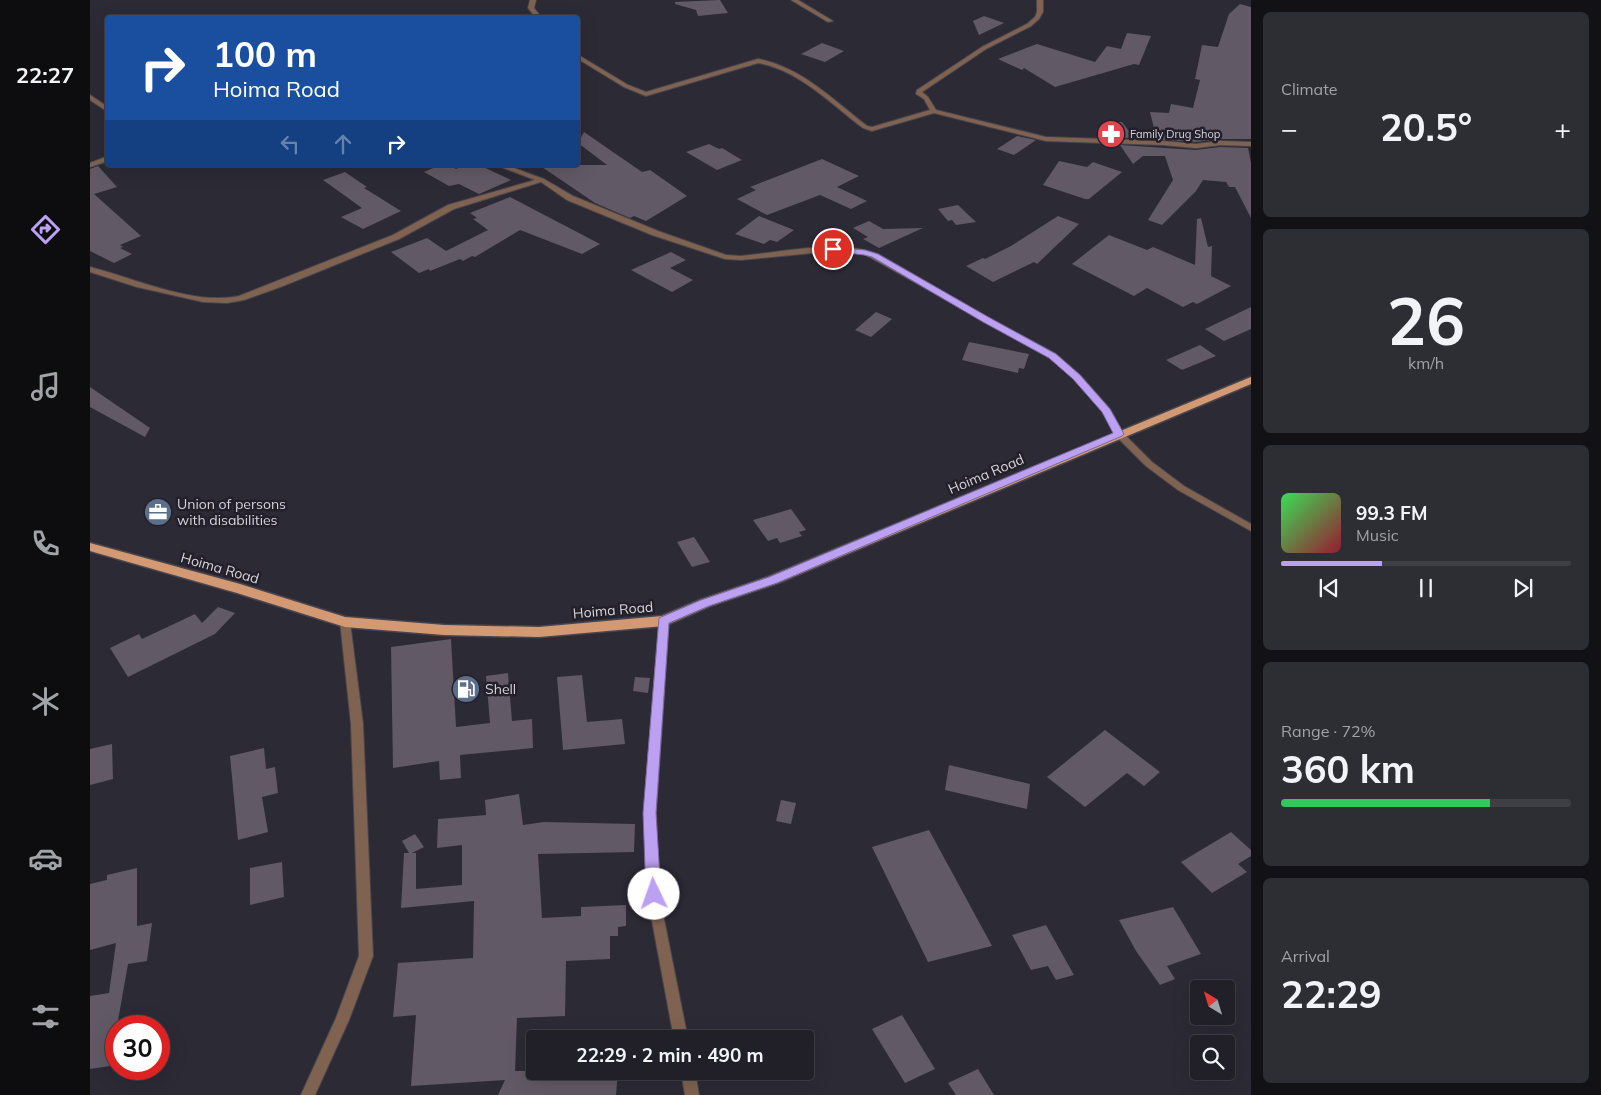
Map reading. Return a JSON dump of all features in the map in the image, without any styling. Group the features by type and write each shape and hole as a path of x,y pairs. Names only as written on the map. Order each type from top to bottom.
{"main road":[{"name":"Hoima Road","path":"90,547 240,589 345,622 444,630 539,632 664,621 705,603 773,580 1251,380"}],"street":[{"path":"533,0 531,8 537,15"},
{"path":"794,0 830,21"},
{"path":"934,111 926,98 919,94 919,91 984,48 1029,25 1038,18 1040,0"},
{"path":"580,58 626,86 646,94 758,61 768,61 806,83 865,127 872,129 934,111 1046,139 1196,146 1220,143 1251,144"},
{"path":"90,97 105,108"},
{"path":"90,165 105,159"},
{"path":"505,167 542,180 570,198 655,233 725,257 741,258 833,249 865,252 875,256 1052,356 1077,377 1107,411 1119,434 1149,464 1181,488 1251,528"},
{"path":"90,269 140,285 203,300 227,301 280,284 396,237 451,207 542,180"},
{"path":"664,621 650,813 654,894 679,1030"},
{"path":"308,1095 342,1020 366,956 357,724 345,622"},
{"path":"690,1080 692,1095"}],"building":[{"path":"720,0 728,13 698,16 696,10 675,4 675,2"},
{"path":"1240,4 1251,7 1251,139 1220,139 1196,142 1114,137 1104,122 1122,122 1128,130 1155,132 1150,112 1169,113 1171,104 1193,108 1200,80 1195,79 1202,45 1218,47 1229,14"},
{"path":"984,16 1004,23 979,35 973,21"},
{"path":"1127,33 1151,36 1139,65 1134,64 1055,87 1024,68 1022,70 998,59 1037,44 1095,62 1107,46 1121,49"},
{"path":"822,43 844,51 825,62 801,54"},
{"path":"584,132 642,172 650,170 687,196 646,221 634,216 630,218 595,203 542,167 607,165 580,145 580,139"},
{"path":"1017,136 1036,140 1014,155 997,149"},
{"path":"709,144 719,149 722,148 742,160 717,170 686,152"},
{"path":"1120,145 1196,150 1220,147 1248,148 1251,163 1251,218 1235,187 1229,187 1226,182 1203,180 1196,191 1162,225 1148,220 1173,180 1165,156 1143,156 1133,164"},
{"path":"822,159 859,176 837,187 867,201 851,209 820,195 767,215 737,199 756,190 750,187"},
{"path":"1059,161 1087,167 1093,162 1122,172 1089,199 1085,199 1043,185"},
{"path":"98,166 117,187 94,194 141,236 120,245 123,247 120,248 132,254 114,263 90,251 90,169"},
{"path":"435,167 452,167 456,169 460,167 483,167 511,180 479,194 459,184 449,186 424,172"},
{"path":"345,172 367,187 364,188 401,211 363,229 341,217 362,208 323,180"},
{"path":"510,197 600,244 582,254 520,230 475,257 472,256 463,261 460,259 430,271 429,269 419,273 391,252 427,238 446,251 488,230 473,219 477,218 470,213"},
{"path":"958,205 976,222 956,225 952,220 948,221 938,209"},
{"path":"759,216 794,230 777,242 770,240 764,244 735,234"},
{"path":"1058,216 1079,224 1037,264 1034,262 993,282 966,266 1011,246"},
{"path":"1201,218 1208,247 1212,246 1211,276 1231,286 1197,304 1193,302 1183,307 1147,288 1134,296 1072,264 1109,235 1147,250 1153,247 1195,265 1197,219"},
{"path":"869,221 883,229 923,228 879,248 863,239 868,237 853,228"},
{"path":"671,252 686,260 670,268 693,280 672,292 631,270"},
{"path":"1251,307 1251,329 1224,341 1205,329"},
{"path":"876,312 892,319 871,337 855,330"},
{"path":"969,342 1029,354 1024,369 1019,368 1018,373 962,360"},
{"path":"1200,345 1216,356 1182,370 1166,360"},
{"path":"90,387 150,428 145,437 90,407"},
{"path":"791,509 806,530 799,532 802,536 780,543 777,538 768,541 753,520"},
{"path":"694,537 710,562 692,567 677,542"},
{"path":"218,607 235,613 215,634 128,677 110,648 139,634 142,639 195,614 202,623"},
{"path":"451,639 456,727 490,723 486,676 508,673 512,721 532,719 533,748 460,755 461,778 440,780 439,761 393,768 391,647"},
{"path":"582,675 587,722 622,719 625,744 563,750 557,677"},
{"path":"635,677 650,678 648,693 633,691"},
{"path":"1105,730 1160,772 1144,786 1127,773 1085,807 1047,777"},
{"path":"112,744 113,779 90,785 90,749"},
{"path":"264,748 266,769 275,767 278,793 262,797 268,832 238,840 230,756"},
{"path":"949,765 1030,784 1027,809 945,790"},
{"path":"519,794 523,825 544,822 635,824 634,852 538,854 542,918 581,916 581,907 626,905 626,926 618,927 618,936 610,936 610,959 566,961 565,1016 517,1018 515,1071 526,1071 526,1080 617,1080 616,1095 498,1095 505,1080 411,1086 416,1015 393,1017 398,963 473,958 474,901 401,908 404,853 409,853 402,841 415,834 424,847 412,853 416,853 416,889 462,885 462,845 437,848 438,819 486,815 485,800"},
{"path":"781,800 796,803 791,824 776,821"},
{"path":"929,830 992,946 928,962 872,847"},
{"path":"1231,832 1251,850 1251,856 1238,864 1247,872 1212,893 1181,862"},
{"path":"282,862 284,897 250,905 250,868"},
{"path":"137,868 137,926 152,923 147,961 128,964 119,1015 105,1015 105,1067 90,1069 90,996 109,993 116,943 90,950 90,884 107,880 107,875"},
{"path":"1173,907 1201,954 1167,966 1175,979 1160,985 1136,951 1119,920"},
{"path":"1046,925 1074,975 1056,980 1048,966 1031,970 1012,935"},
{"path":"902,1015 935,1069 905,1083 872,1029"},
{"path":"978,1069 994,1095 956,1095 948,1083"}],"place":[{"name":"Family Drug Shop","path":"1111,134"},
{"name":"Union of persons with disabilities","path":"158,512"},
{"name":"Shell","path":"466,689"}],"route":[{"path":"654,894 650,813 664,621 705,603 773,580 1119,434 1107,411 1077,377 1052,356 875,256 865,252 833,249"}]}
